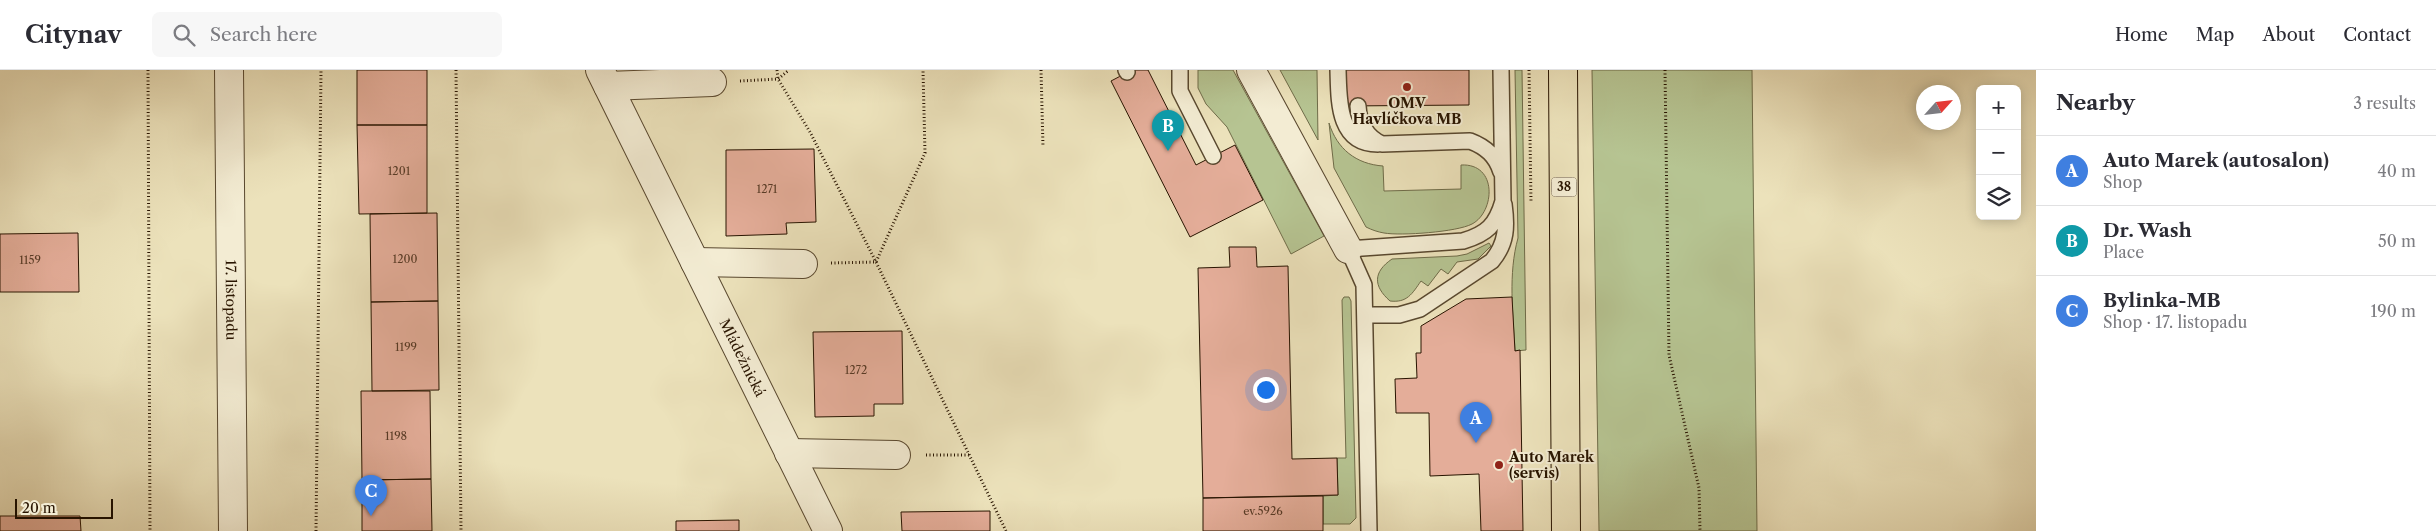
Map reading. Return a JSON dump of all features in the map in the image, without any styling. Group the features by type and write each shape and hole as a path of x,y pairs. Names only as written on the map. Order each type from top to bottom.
{"main road":[{"name":"38","path":"1562,70 1566,531"}],"street":[{"name":"17. listopadu","path":"229,70 234,531"},
{"path":"1251,70 1348,249"},
{"name":"Mládežnická","path":"712,82 604,78 828,531"},
{"path":"695,262 803,264"},
{"path":"789,453 896,455"}],"lane":[{"path":"1180,70 1180,91 1213,156"},
{"path":"1338,70 1339,105 1350,131 1367,144 1470,140 1491,153 1503,178"},
{"path":"1364,315 1399,315 1420,309 1492,260 1500,251 1505,238 1506,222 1503,178 1502,70"},
{"path":"1358,106 1361,124 1374,140 1382,144"},
{"path":"1369,531 1364,286 1348,249 1463,241 1478,236 1490,228 1499,216 1504,201"}],"path":[{"path":"148,70 150,531"},
{"path":"316,531 321,70"},
{"path":"456,70 461,531"},
{"path":"777,70 778,79 810,132 876,262 1006,531"},
{"path":"712,82 778,79 789,70"},
{"path":"876,262 925,153 924,70"},
{"path":"1041,70 1043,147"},
{"path":"1665,70 1669,355 1699,488 1700,531"},
{"path":"803,264 876,262"},
{"path":"896,455 970,455"}],"green space":[{"path":"1198,70 1233,70 1324,236 1291,254 1227,127 1206,104 1198,88"},
{"path":"1280,70 1317,70 1318,140"},
{"path":"1515,70 1522,70 1526,350 1515,351 1512,280 1518,238"},
{"path":"1592,70 1752,70 1757,531 1599,531"},
{"path":"1329,123 1342,148 1349,154 1364,162 1383,166 1384,191 1461,189 1461,165 1473,166 1482,172 1487,180 1489,189 1488,200 1480,218 1465,227 1415,234 1392,234 1366,227 1334,168"},
{"path":"1489,243 1491,246 1478,259 1457,262 1448,274 1441,269 1428,286 1421,281 1412,294 1401,301 1390,301 1380,290 1378,285 1379,274 1381,269 1392,259 1457,256 1467,254"},
{"path":"1344,297 1349,297 1351,301 1356,518 1350,524 1323,524 1323,496 1338,495 1337,458 1346,458 1342,300"}],"building":[{"path":"357,70 427,70 427,125 357,125"},
{"path":"1132,70 1148,70 1196,165 1235,145 1263,200 1190,237 1111,81"},
{"name":"OMV Havlíčkova MB","path":"1345,70 1469,70 1469,105 1345,106"},
{"path":"357,125 427,125 427,213 359,214"},
{"path":"814,149 816,222 786,223 787,234 726,236 726,150"},
{"path":"437,213 438,301 371,302 370,214"},
{"path":"78,233 79,292 0,292 0,234"},
{"path":"1229,247 1256,247 1257,267 1288,266 1292,459 1337,458 1338,495 1203,498 1198,268 1230,267"},
{"path":"1512,297 1515,351 1520,350 1523,531 1481,531 1479,474 1430,476 1429,413 1396,413 1395,379 1417,378 1416,353 1421,353 1421,326 1466,299"},
{"path":"438,301 439,390 372,391 371,302"},
{"path":"902,331 903,404 874,404 874,416 815,417 813,332"},
{"path":"361,391 430,391 431,479 362,480"},
{"path":"431,479 432,531 362,531 362,480"},
{"path":"1323,496 1323,531 1203,531 1203,498"},
{"path":"990,511 990,531 902,531 901,512"},
{"path":"0,516 80,516 81,531 0,531"},
{"path":"739,520 739,531 676,531 676,521"}],"place":[{"name":"OMV Havlíčkova MB","path":"1407,87"},
{"name":"Dr. Wash","path":"1168,151"},
{"name":"Auto Marek (autosalon)","path":"1476,443"},
{"name":"Auto Marek (servis)","path":"1499,465"},
{"name":"Bylinka-MB","path":"371,516"}]}
